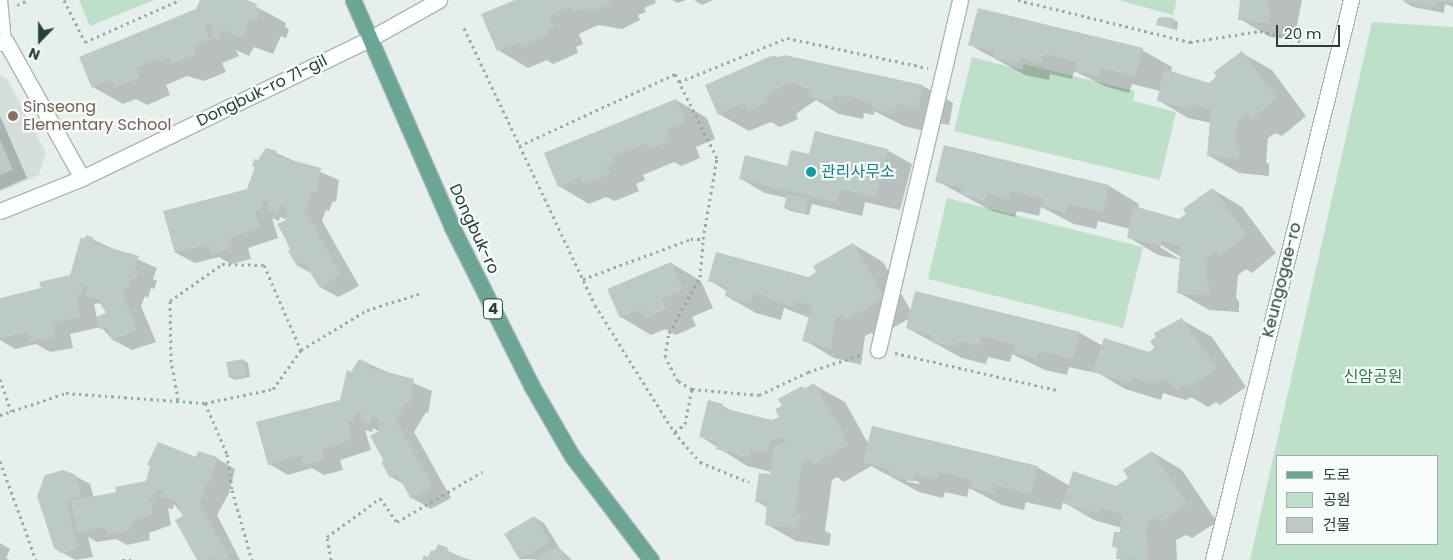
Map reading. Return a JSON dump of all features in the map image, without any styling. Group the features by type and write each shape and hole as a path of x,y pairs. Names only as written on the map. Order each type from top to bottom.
{"main road":[{"name":"Dongbuk-ro","path":"353,0 452,227 531,384 572,456 651,560"}],"street":[{"name":"Dongbuk-ro 71-gil","path":"0,211 82,178 371,38 439,0"},
{"path":"878,350 960,0"},
{"name":"Keungogae-ro","path":"1213,560 1351,0"},
{"path":"3,43 82,178"}],"lane":[{"path":"2,0 3,43"}],"path":[{"path":"64,0 86,42 180,0"},
{"path":"1018,0 1190,42 1260,31 1303,42"},
{"path":"464,28 594,305 674,432 700,462 749,482"},
{"path":"679,82 787,38 943,72"},
{"path":"519,146 675,74 717,158 703,240 700,277 669,333 665,357 678,381 692,389 759,395 808,372 878,350 1056,390"},
{"path":"583,279 691,239 703,240"},
{"path":"178,400 171,362 170,301 222,264 264,265 301,350"},
{"path":"0,415 66,393 205,403 273,389 301,350 368,310 422,292"},
{"path":"0,379 11,411"},
{"path":"674,432 685,424 692,389"},
{"path":"205,403 227,454 232,490 252,560"},
{"path":"0,460 36,560"},
{"path":"332,560 327,537 380,498 397,522 482,472"},
{"path":"122,560 134,560"}],"shaded area":[{"name":"Sinseong Elementary School","path":"0,75 7,79 46,153 39,175 0,192"}],"green space":[{"path":"79,0 154,0 90,26"},
{"path":"1118,0 1177,0 1173,15"},
{"name":"신암공원","path":"1372,22 1453,27 1453,560 1250,560"},
{"path":"972,57 1022,70 1024,64 1135,91 1133,101 1176,112 1160,180 954,131"},
{"path":"947,198 1143,247 1123,328 928,279"}],"building":[{"path":"200,0 247,0 257,4 255,8 260,11 255,22 250,19 243,38 223,30 219,40 210,36 214,26 207,23 205,28 210,39 193,46 196,55 172,64 169,57 159,61 158,59 136,68 140,78 115,88 111,80 92,88 79,57 196,9"},
{"path":"515,0 609,0 611,3 590,12 589,8 573,12 571,7 549,16 554,27 546,30 549,35 522,47 520,42 497,51 481,14"},
{"path":"1240,0 1268,0 1270,23 1238,20"},
{"path":"1402,0 1435,0 1434,8"},
{"path":"1453,0 1453,3 1437,1"},
{"path":"978,8 1143,48 1136,76 1101,68 1099,76 1075,71 1077,62 1044,54 1042,63 1020,57 1018,64 993,58 995,52 968,45"},
{"path":"1158,18 1174,18 1172,28 1156,25"},
{"path":"1242,51 1277,98 1251,120 1247,114 1238,121 1235,145 1239,145 1239,159 1207,156 1211,109 1191,104 1190,109 1157,101 1164,69 1209,83 1216,77 1214,72"},
{"path":"773,55 775,59 784,55 923,85 918,109 896,104 894,114 872,109 873,103 844,95 844,98 834,96 832,102 807,97 809,89 788,82 766,97 768,102 748,110 745,103 718,115 705,85"},
{"path":"676,99 686,122 666,130 671,141 650,149 648,143 613,157 615,163 606,166 610,174 583,185 580,178 558,187 544,153"},
{"name":"관리사무소","path":"815,131 888,149 876,197 841,189 837,203 739,179 745,155 787,166 791,150 809,154"},
{"path":"0,140 13,170 0,175"},
{"path":"944,145 1109,185 1103,213 1068,204 1066,213 1042,207 1044,199 1010,191 1009,200 987,194 985,201 960,194 961,188 935,182"},
{"path":"266,148 277,151 275,156 321,168 317,192 314,191 304,209 341,275 319,287 304,262 297,266 288,251 291,249 277,224 286,220 286,207 281,205 277,214 267,210 269,203 263,201 260,211 255,209 260,228 230,238 232,248 211,254 209,244 175,253 163,211 247,189 255,167 252,166 254,159 258,160"},
{"path":"1212,188 1247,235 1220,256 1217,251 1208,257 1206,281 1209,282 1209,296 1177,293 1181,246 1161,241 1160,246 1127,238 1134,206 1179,219 1186,214 1183,209"},
{"path":"787,194 808,199 805,213 784,208"},
{"path":"86,235 94,238 93,243 139,256 134,268 139,270 135,279 132,278 129,288 126,287 123,295 137,331 112,340 107,328 101,330 96,317 106,313 101,300 85,296 88,287 83,286 81,295 76,294 81,317 52,323 55,337 30,342 28,332 0,338 0,298 41,288 39,282 70,275 81,237 85,239"},
{"path":"853,243 884,298 846,320 843,315 835,319 831,349 802,341 812,306 794,301 792,307 754,292 750,304 725,296 727,287 708,281 716,252 808,277 817,273 813,266"},
{"path":"671,262 683,290 662,299 666,309 645,318 641,310 620,318 607,289"},
{"path":"915,291 1080,332 1073,359 1039,351 1037,359 1013,353 1015,345 982,337 979,346 958,341 956,347 931,341 932,335 906,328"},
{"path":"1182,318 1217,369 1189,388 1186,384 1177,391 1164,378 1155,384 1133,377 1130,384 1093,372 1104,338 1149,352 1155,348 1150,341 1156,337 1154,333"},
{"path":"243,359 246,375 229,378 226,362"},
{"path":"359,359 369,363 368,367 414,379 410,404 406,402 396,421 433,487 411,499 397,474 390,478 381,462 384,461 370,436 379,431 378,418 373,417 370,425 360,421 362,414 356,412 353,422 347,420 352,439 322,449 325,460 304,465 301,456 268,465 256,422 340,400 347,370 351,372"},
{"path":"814,383 849,444 813,465 809,459 802,463 795,514 801,515 799,529 765,525 767,504 755,502 759,473 770,474 774,447 786,443 783,437 770,441 767,452 751,451 749,458 716,449 718,442 699,437 708,400 723,404 722,408 772,420 779,417 775,409 782,406 778,399 802,386 804,389"},
{"path":"872,426 1038,466 1031,494 996,485 994,494 970,488 972,480 939,472 936,480 915,475 913,482 888,475 889,469 863,463"},
{"path":"158,442 196,457 198,451 217,457 210,483 208,482 199,503 230,559 197,560 175,520 183,516 175,501 160,497 162,491 156,490 154,500 150,498 153,514 130,523 132,530 107,535 105,527 77,532 71,501 116,492 115,487 146,481 150,466 147,465"},
{"path":"1152,451 1187,504 1161,522 1157,517 1146,523 1148,560 1116,559 1117,548 1112,547 1114,532 1120,532 1122,514 1100,508 1099,514 1063,503 1073,471 1116,486 1128,478 1123,470"},
{"path":"63,470 76,475 81,496 66,500 78,549 61,553 54,548 37,496 45,475"},
{"path":"534,516 550,542 520,560 504,534"},
{"path":"438,544 448,548 447,551 469,560 422,560 424,555 428,557 431,550 436,551"},
{"path":"558,546 566,560 534,560"}],"place":[{"name":"Sinseong Elementary School","path":"13,116"},
{"name":"관리사무소","path":"811,172"}]}
